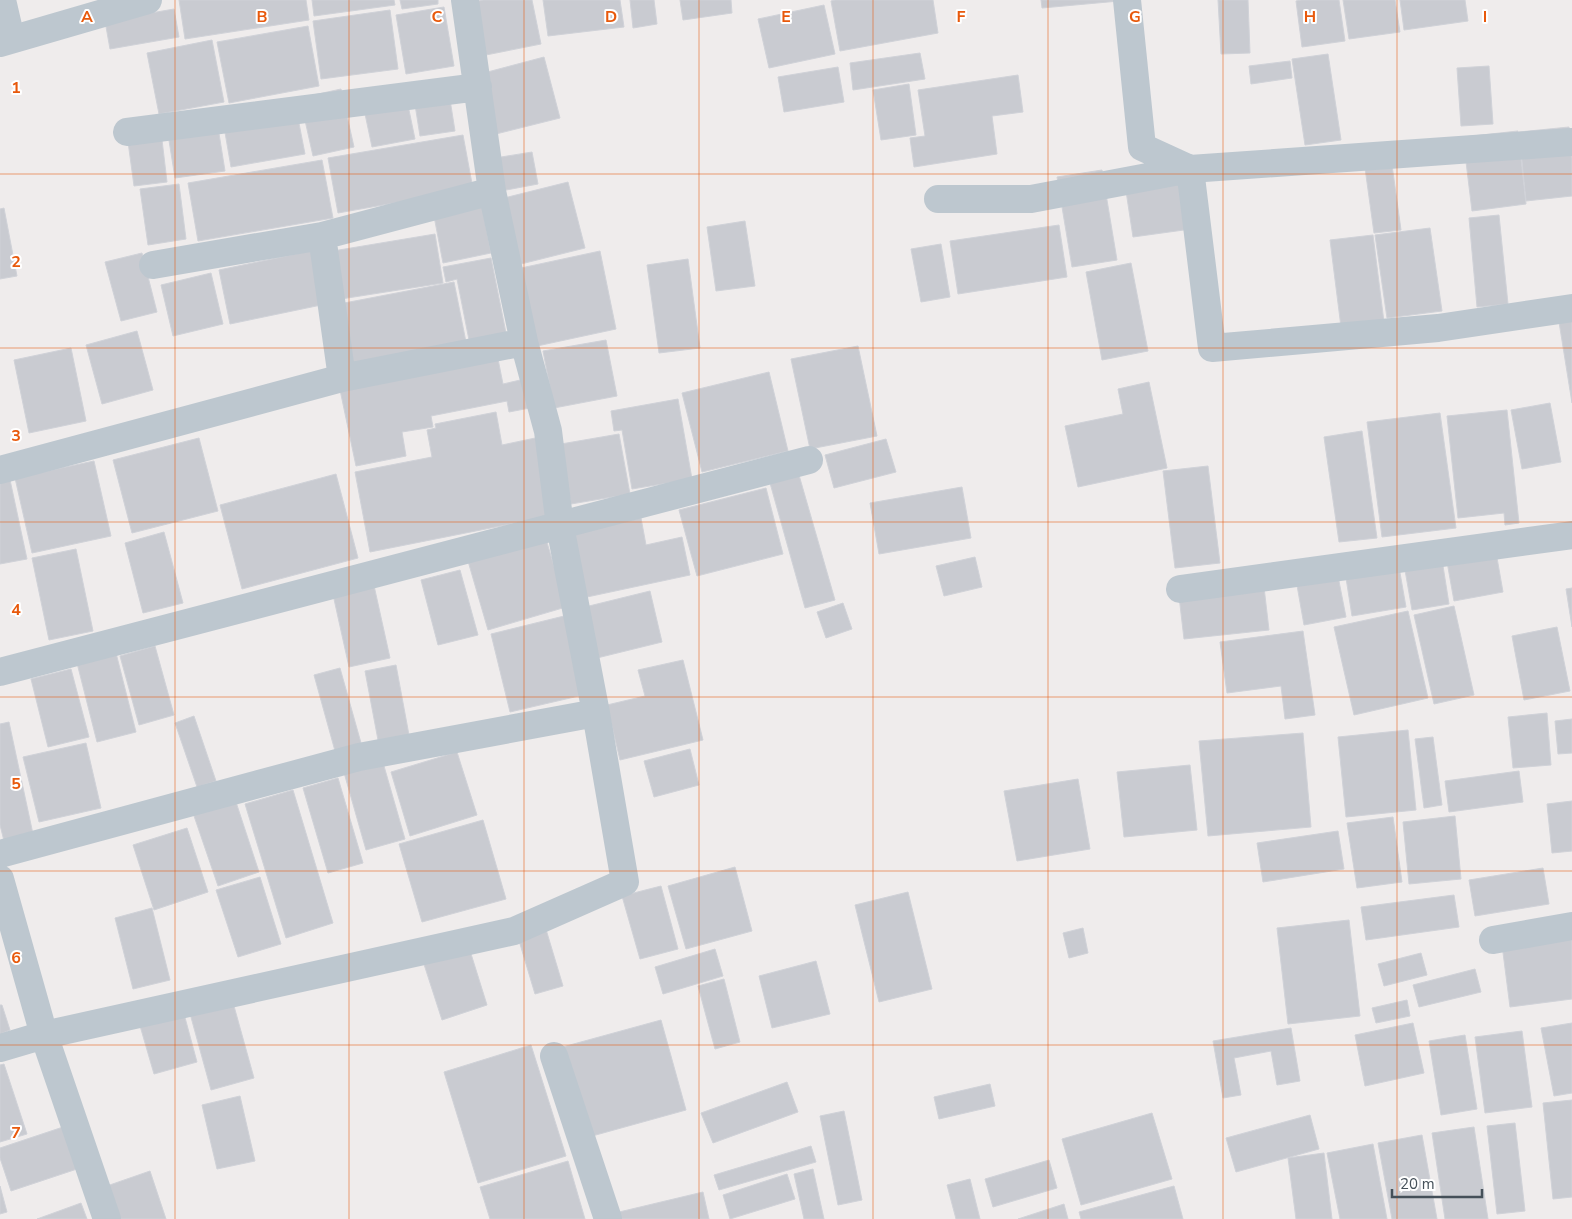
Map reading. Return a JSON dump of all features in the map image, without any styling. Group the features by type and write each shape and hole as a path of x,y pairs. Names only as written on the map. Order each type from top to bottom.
{"street":[{"path":"2,0 5,41 148,0"},
{"path":"0,1048 44,1035 514,931 625,882 596,713 560,526 548,431 524,342 492,191 465,0"},
{"path":"1127,0 1142,147 1190,169"},
{"path":"127,132 478,87"},
{"path":"938,199 1031,199 1190,169 1572,142"},
{"path":"1190,169 1212,348 1438,328 1572,308"},
{"path":"153,265 322,236 492,191"},
{"path":"322,236 342,378"},
{"path":"0,470 342,378 524,342"},
{"path":"0,672 808,460"},
{"path":"1180,589 1572,535"},
{"path":"0,854 360,757 596,713"},
{"path":"0,879 44,1035 107,1219"},
{"path":"1493,940 1572,926"},
{"path":"554,1056 608,1219"}],"building":[{"path":"179,0 306,0 309,20 185,39"},
{"path":"312,0 394,0 395,5 314,16"},
{"path":"400,0 438,0 438,4 402,9"},
{"path":"483,0 532,0 541,44 481,56 471,3"},
{"path":"543,0 620,0 624,27 548,36"},
{"path":"630,0 654,0 657,24 633,28"},
{"path":"680,0 731,0 732,13 683,20"},
{"path":"933,0 938,33 840,51 831,1"},
{"path":"1041,0 1119,0 1119,1 1042,8"},
{"path":"1218,0 1248,0 1250,53 1221,54"},
{"path":"1339,0 1345,41 1302,47 1296,1"},
{"path":"1343,0 1395,0 1400,32 1349,39"},
{"path":"1400,0 1465,0 1468,21 1404,30"},
{"path":"824,5 835,54 769,68 758,19"},
{"path":"444,7 454,66 406,74 396,15"},
{"path":"174,9 179,37 110,49 105,21"},
{"path":"390,10 398,69 321,79 313,21"},
{"path":"308,26 319,86 229,103 217,42"},
{"path":"212,40 224,102 159,114 147,53"},
{"path":"920,53 925,79 853,90 850,63"},
{"path":"1328,54 1341,140 1305,145 1292,59"},
{"path":"544,57 560,118 496,134 480,74"},
{"path":"1290,61 1292,78 1251,84 1249,66"},
{"path":"1489,66 1493,124 1461,126 1457,68"},
{"path":"838,67 844,102 784,112 778,77"},
{"path":"1018,75 1023,112 992,116 997,154 914,167 910,138 925,136 918,90"},
{"path":"909,84 916,135 881,140 873,90"},
{"path":"404,86 415,139 372,147 361,95"},
{"path":"448,87 455,131 420,136 413,92"},
{"path":"341,89 354,147 313,156 300,98"},
{"path":"296,108 305,154 231,167 223,121"},
{"path":"217,121 225,171 175,178 167,128"},
{"path":"160,123 167,182 134,186 126,127"},
{"path":"1569,127 1572,159 1572,196 1526,201 1519,132"},
{"path":"1518,131 1526,204 1472,211 1463,137"},
{"path":"463,135 473,189 338,213 328,158"},
{"path":"532,152 538,184 501,191 495,158"},
{"path":"322,160 333,218 198,241 188,183"},
{"path":"1392,165 1401,230 1374,233 1365,168"},
{"path":"1102,170 1117,260 1072,267 1057,177"},
{"path":"568,182 585,248 521,264 504,198"},
{"path":"1185,183 1191,229 1133,237 1126,191"},
{"path":"179,184 186,239 148,245 140,189"},
{"path":"481,201 491,253 443,263 433,211"},
{"path":"4,208 17,276 0,279 0,209"},
{"path":"1499,215 1508,304 1477,307 1469,218"},
{"path":"745,221 755,286 716,291 707,227"},
{"path":"1059,225 1067,277 958,294 950,241"},
{"path":"1430,228 1442,311 1387,318 1375,235"},
{"path":"435,234 443,283 341,299 333,251"},
{"path":"1373,235 1384,322 1341,327 1330,240"},
{"path":"941,244 950,297 921,302 911,249"},
{"path":"315,250 326,304 230,324 219,270"},
{"path":"600,251 616,329 537,346 521,268"},
{"path":"142,253 157,312 121,321 105,262"},
{"path":"491,258 506,333 469,340 457,279 446,282 443,267"},
{"path":"688,259 700,348 659,353 647,265"},
{"path":"1131,263 1148,351 1102,360 1086,272"},
{"path":"211,273 223,324 173,336 161,285"},
{"path":"454,282 466,342 351,365 339,304"},
{"path":"1572,320 1572,403 1559,322"},
{"path":"137,331 153,390 102,404 86,345"},
{"path":"606,340 617,396 554,408 543,351"},
{"path":"858,346 877,436 810,449 791,359"},
{"path":"71,348 86,421 29,433 14,360"},
{"path":"497,354 503,384 529,378 535,407 509,412 507,401 431,416 433,427 402,432 406,456 356,466 339,385"},
{"path":"769,372 788,451 702,472 682,393"},
{"path":"1149,382 1167,468 1078,487 1065,426 1123,414 1118,389"},
{"path":"678,399 692,479 632,489 622,430 614,431 611,411"},
{"path":"1550,403 1561,462 1522,469 1511,410"},
{"path":"1507,410 1519,523 1505,525 1504,513 1458,518 1447,416"},
{"path":"496,412 502,445 540,437 556,515 370,552 355,472 432,457 427,430 436,428 435,424"},
{"path":"1440,413 1456,528 1382,537 1367,422"},
{"path":"1362,431 1377,538 1339,542 1324,437"},
{"path":"619,434 630,494 571,504 561,444"},
{"path":"199,438 218,511 132,533 113,460"},
{"path":"886,439 896,472 834,488 825,455"},
{"path":"94,461 111,536 32,553 15,478"},
{"path":"1208,466 1220,563 1175,568 1163,471"},
{"path":"336,474 358,558 242,589 220,505"},
{"path":"9,475 27,559 0,564 0,477"},
{"path":"799,475 835,600 805,608 770,483"},
{"path":"962,487 971,538 879,554 870,503"},
{"path":"766,488 783,554 697,576 679,510"},
{"path":"641,518 646,545 682,537 690,575 587,597 573,532"},
{"path":"164,532 183,603 143,613 125,543"},
{"path":"1493,535 1503,592 1454,601 1444,545"},
{"path":"546,539 566,607 488,630 468,561"},
{"path":"1440,547 1449,604 1412,610 1402,553"},
{"path":"76,549 93,631 49,640 32,558"},
{"path":"1396,550 1406,607 1352,616 1343,559"},
{"path":"975,557 982,587 944,596 936,566"},
{"path":"1336,566 1346,617 1304,625 1295,574"},
{"path":"460,570 478,635 438,645 421,580"},
{"path":"1262,570 1269,630 1184,639 1177,579"},
{"path":"373,581 390,658 349,667 332,590"},
{"path":"1572,588 1572,627 1566,589"},
{"path":"650,591 662,642 597,658 585,607"},
{"path":"843,603 852,629 826,638 817,612"},
{"path":"1454,606 1474,695 1434,704 1414,615"},
{"path":"1408,611 1428,698 1354,715 1334,627"},
{"path":"564,616 583,695 510,712 491,634"},
{"path":"1557,627 1570,691 1524,700 1512,636"},
{"path":"1303,631 1315,715 1285,719 1281,686 1227,693 1220,642"},
{"path":"155,646 174,715 139,725 120,656"},
{"path":"116,653 136,732 97,742 77,663"},
{"path":"683,660 703,740 620,760 607,705 645,696 638,670"},
{"path":"396,665 409,735 378,740 365,671"},
{"path":"340,668 361,743 335,751 314,675"},
{"path":"71,669 89,737 48,747 31,679"},
{"path":"1547,713 1551,765 1513,768 1508,717"},
{"path":"194,716 216,781 197,787 175,723"},
{"path":"1572,719 1572,753 1558,754 1555,721"},
{"path":"9,722 33,834 4,841 0,825 0,724"},
{"path":"1408,730 1416,810 1346,817 1338,737"},
{"path":"1303,733 1311,827 1208,836 1199,741"},
{"path":"1433,737 1442,805 1424,808 1415,739"},
{"path":"86,743 101,808 39,822 23,757"},
{"path":"690,749 699,785 654,797 644,761"},
{"path":"457,752 477,815 410,836 391,772"},
{"path":"382,759 405,839 366,850 343,769"},
{"path":"1190,765 1197,830 1124,837 1117,772"},
{"path":"1519,771 1523,802 1449,812 1445,781"},
{"path":"338,778 363,863 328,873 303,788"},
{"path":"1078,779 1090,849 1017,861 1004,791"},
{"path":"293,790 333,923 286,938 245,804"},
{"path":"235,799 259,872 218,886 193,813"},
{"path":"1572,801 1572,851 1552,853 1547,804"},
{"path":"1455,816 1461,879 1409,884 1403,822"},
{"path":"1393,817 1402,882 1357,888 1347,823"},
{"path":"483,820 506,899 422,922 399,844"},
{"path":"187,828 208,892 154,910 133,845"},
{"path":"1338,831 1344,869 1263,882 1257,843"},
{"path":"735,867 752,931 686,949 668,886"},
{"path":"1543,868 1549,904 1475,916 1469,880"},
{"path":"260,877 281,944 238,957 216,890"},
{"path":"661,886 678,949 640,959 622,896"},
{"path":"908,892 932,989 879,1002 855,905"},
{"path":"1454,895 1459,927 1366,940 1361,907"},
{"path":"152,908 170,980 133,989 115,918"},
{"path":"542,916 563,986 535,994 514,924"},
{"path":"1349,920 1360,1016 1288,1024 1277,928"},
{"path":"1083,928 1088,953 1069,958 1063,933"},
{"path":"1570,928 1572,941 1572,999 1510,1007 1501,937"},
{"path":"467,941 487,1005 442,1020 421,955"},
{"path":"715,949 723,976 663,994 655,967"},
{"path":"1421,953 1427,975 1384,986 1378,964"},
{"path":"816,961 830,1014 772,1028 759,976"},
{"path":"1475,969 1481,992 1419,1007 1413,985"},
{"path":"724,979 740,1042 715,1049 698,986"},
{"path":"229,988 254,1078 211,1090 186,999"},
{"path":"180,999 197,1062 154,1074 136,1012"},
{"path":"1407,1000 1410,1016 1376,1023 1372,1008"},
{"path":"0,1005 2,1005 10,1030 0,1034"},
{"path":"661,1020 686,1110 585,1138 559,1048"},
{"path":"1413,1023 1424,1073 1365,1086 1355,1035"},
{"path":"1572,1023 1572,1093 1554,1096 1541,1028"},
{"path":"1291,1028 1300,1081 1277,1085 1271,1051 1234,1058 1241,1095 1223,1098 1213,1041"},
{"path":"1522,1031 1532,1107 1485,1113 1475,1037"},
{"path":"1465,1035 1477,1109 1441,1115 1429,1041"},
{"path":"531,1045 566,1156 478,1183 444,1072"},
{"path":"4,1064 27,1134 0,1142 0,1065"},
{"path":"787,1082 798,1112 713,1143 701,1113"},
{"path":"990,1084 995,1106 939,1119 934,1097"},
{"path":"240,1096 255,1161 217,1169 202,1105"},
{"path":"1572,1100 1572,1197 1553,1199 1543,1103"},
{"path":"844,1111 862,1200 838,1205 820,1116"},
{"path":"1152,1113 1172,1179 1081,1205 1062,1139"},
{"path":"1310,1115 1319,1149 1236,1172 1226,1138"},
{"path":"1515,1123 1525,1211 1497,1214 1487,1126"},
{"path":"63,1127 77,1169 11,1191 0,1158 0,1148"},
{"path":"1474,1127 1488,1219 1445,1219 1432,1133"},
{"path":"1422,1135 1437,1219 1392,1219 1378,1143"},
{"path":"1373,1144 1387,1219 1340,1219 1327,1153"},
{"path":"811,1146 816,1162 719,1190 714,1175"},
{"path":"1324,1153 1332,1219 1296,1219 1288,1158"},
{"path":"1049,1160 1057,1188 993,1207 985,1179"},
{"path":"568,1161 585,1219 490,1219 480,1187"},
{"path":"813,1169 824,1219 804,1219 794,1174"},
{"path":"150,1171 166,1219 115,1219 104,1187"},
{"path":"787,1174 795,1199 730,1219 723,1195"},
{"path":"970,1179 980,1219 956,1219 947,1185"},
{"path":"0,1186 7,1212 0,1214"},
{"path":"1174,1186 1183,1219 1081,1219 1079,1212"},
{"path":"703,1192 709,1219 616,1219 615,1213"},
{"path":"81,1203 87,1219 37,1219"},
{"path":"1064,1204 1068,1219 1018,1219"}]}
